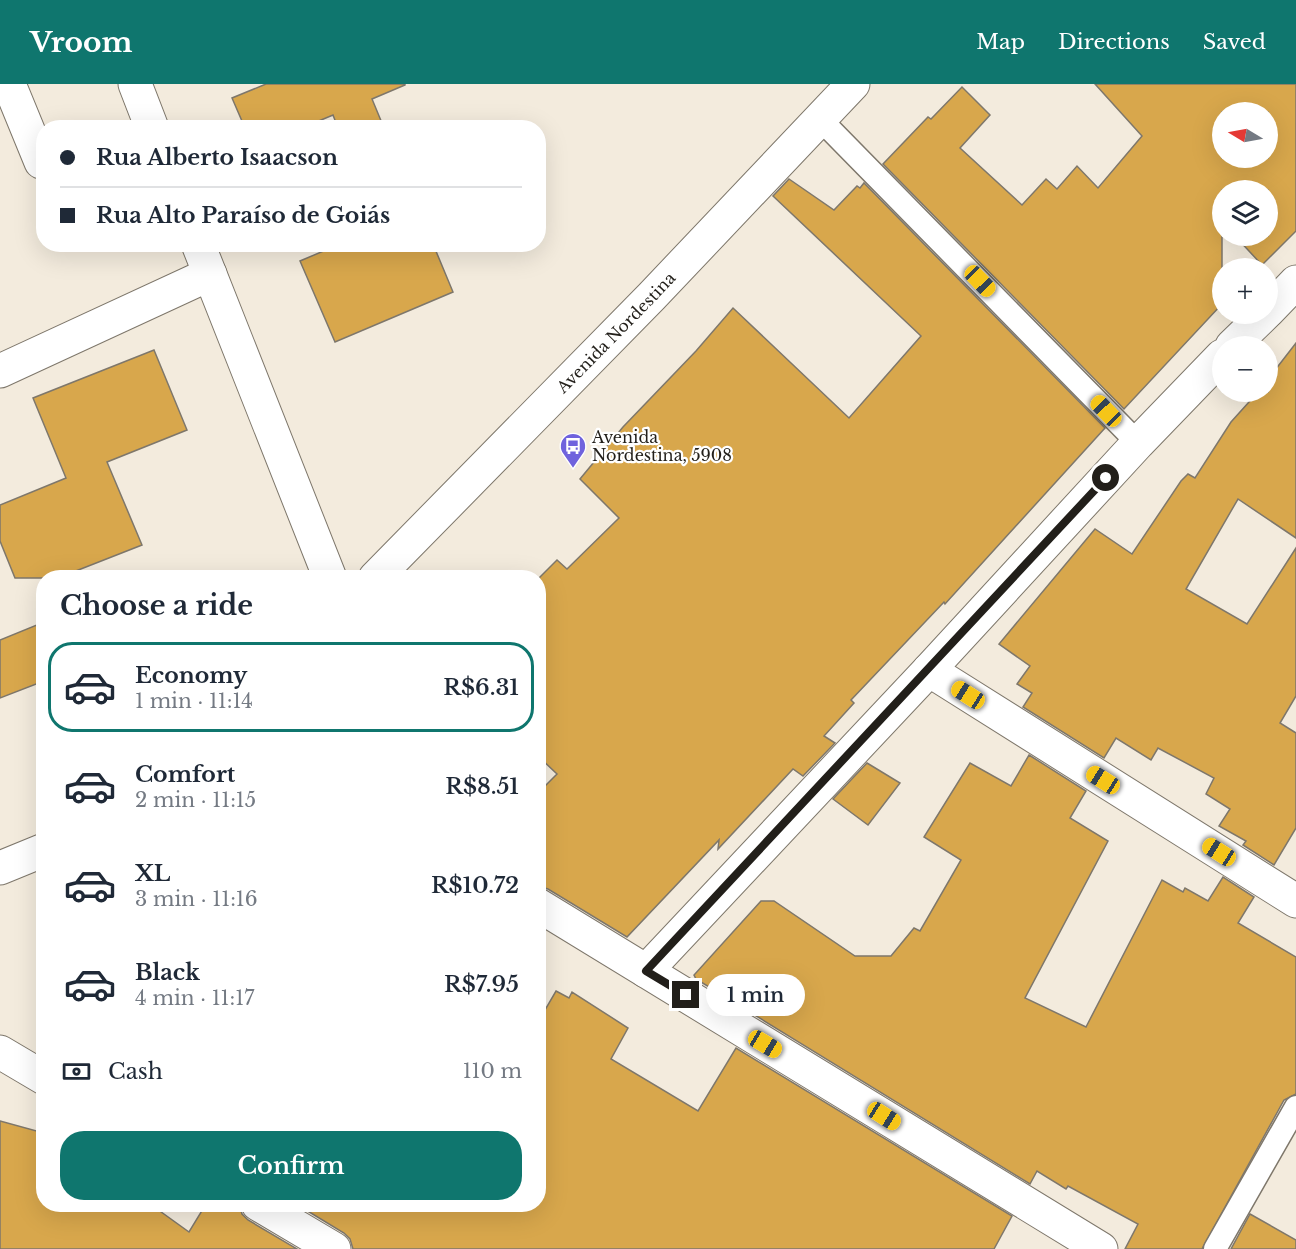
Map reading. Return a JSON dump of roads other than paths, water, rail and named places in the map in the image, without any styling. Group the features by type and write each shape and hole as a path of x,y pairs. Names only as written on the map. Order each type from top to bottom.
{"street":[{"path":"9,84 36,150"},
{"path":"135,84 149,120"},
{"name":"Avenida Nordestina","path":"383,570 652,296 853,84"},
{"path":"0,371 204,259 327,570"},
{"path":"1278,300 1296,282"},
{"path":"1242,336 1254,324"},
{"path":"646,971 1212,366"},
{"path":"929,670 1296,901"},
{"path":"0,868 36,853"},
{"path":"546,910 1101,1249"},
{"path":"0,1052 36,1073"},
{"path":"272,1212 334,1249"}],"lane":[{"path":"820,119 1138,443"},
{"path":"1215,1249 1296,1107"}],"place":[{"name":"Avenida Nordestina, 5908","path":"573,469"}]}
